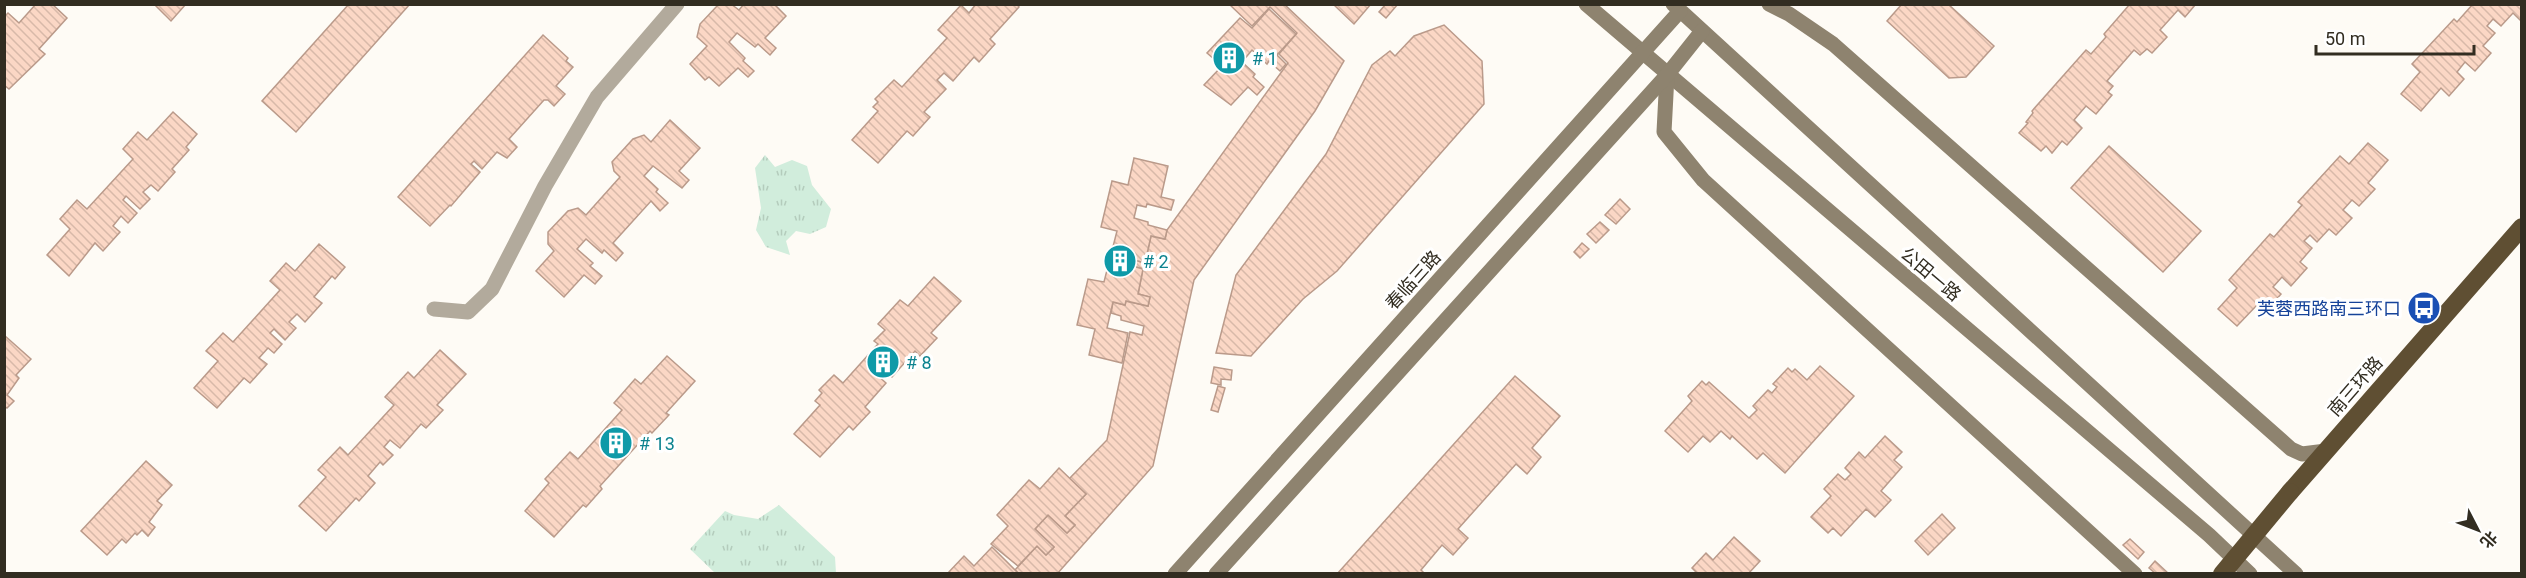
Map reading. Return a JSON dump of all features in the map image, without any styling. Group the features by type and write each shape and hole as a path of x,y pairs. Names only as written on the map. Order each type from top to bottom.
{"highway":[{"name":"南三环路","path":"2222,573 2522,227"}],"street":[{"path":"434,309 468,312 492,289 545,186 597,97 677,4"},
{"name":"公田一路","path":"1586,4 2209,535 2250,573"},
{"path":"1769,4 1789,14 1833,44 2290,448 2302,454 2326,451"},
{"name":"公田一路","path":"1676,8 2296,573"},
{"name":"春临三路","path":"1175,573 1642,54 1676,8"},
{"path":"1216,573 1667,75 1702,31"},
{"path":"1667,75 1664,132 1703,180 2134,573"}],"green space":[{"path":"765,155 775,167 792,160 807,166 812,185 831,209 826,227 810,234 796,231 786,241 790,255 766,247 756,230 761,208 755,168"},
{"path":"779,505 835,557 836,573 715,573 690,549 725,511 758,519"}],"building":[{"path":"36,4 52,4 67,18 39,49 45,54 9,89 4,85 4,17 8,13 19,23"},
{"path":"154,4 186,4 171,21"},
{"path":"349,4 410,4 296,132 262,101"},
{"path":"731,4 739,10 744,4 774,4 786,16 765,38 776,48 770,55 758,44 755,47 737,33 729,42 745,58 743,61 754,71 748,77 738,68 719,86 709,77 705,80 690,64 707,46 697,37 700,24 718,5"},
{"path":"976,4 1017,4 1019,7 990,39 995,44 979,62 974,57 953,81 944,73 937,80 946,89 924,112 930,117 913,136 907,131 878,163 852,140 878,111 873,107 878,102 875,99 894,80 902,87 947,38 938,30 961,5 969,13"},
{"path":"1229,4 1284,4 1344,61 1315,111 1194,280 1153,466 1057,574 1016,574 1015,570 1037,546 1046,555 1054,547 1035,529 1048,515 1067,533 1075,525 1065,516 1086,494 1069,479 1107,440 1130,332 1142,335 1144,326 1121,320 1121,316 1111,313 1113,302 1125,305 1126,301 1148,306 1150,297 1138,294 1143,269 1129,265 1131,259 1145,263 1151,236 1165,239 1167,230 1288,63 1279,54 1297,33 1270,7 1252,26"},
{"path":"1333,4 1371,4 1354,24"},
{"path":"1386,4 1398,4 1386,18 1379,12"},
{"path":"1902,4 1948,4 1994,46 1966,77 1949,78 1887,21"},
{"path":"2130,4 2196,4 2185,17 2178,10 2160,30 2167,37 2152,53 2147,49 2140,55 2134,50 2107,81 2113,86 2108,92 2112,95 2096,114 2086,106 2074,120 2082,128 2067,145 2062,141 2052,153 2046,146 2041,151 2019,133 2028,123 2026,122 2033,113 2032,111 2086,50 2091,54 2106,37 2104,34"},
{"path":"2473,4 2522,4 2522,18 2520,20 2513,13 2501,26 2493,19 2487,26 2495,33 2483,46 2491,53 2475,71 2465,62 2457,72 2464,79 2449,96 2441,88 2421,111 2401,94 2420,72 2412,64 2454,19 2457,22"},
{"name":"# 1","path":"1269,9 1296,34 1277,55 1286,64 1280,71 1269,61 1267,64 1252,50 1242,62 1255,74 1253,77 1264,87 1257,95 1248,87 1231,105 1204,85 1222,66 1207,53 1240,18 1252,28"},
{"path":"1444,25 1482,61 1484,104 1337,271 1303,299 1251,356 1216,353 1236,275 1326,154 1372,65 1390,51 1395,56 1414,36"},
{"path":"543,35 568,58 566,61 573,67 556,86 565,94 554,106 548,100 544,100 509,139 517,147 507,158 497,152 482,169 474,161 471,164 480,172 451,206 430,226 398,197"},
{"path":"173,112 197,134 186,147 189,150 172,169 175,172 158,191 151,185 143,192 150,199 140,209 126,196 123,200 137,213 128,223 121,216 113,226 120,232 103,251 95,243 69,276 47,255 70,229 60,219 77,200 87,209 133,159 123,149 138,132 147,140"},
{"path":"670,120 700,148 679,171 689,180 682,188 653,166 644,176 658,189 656,192 668,203 660,211 651,201 613,243 623,253 616,261 604,250 602,253 586,239 577,249 593,263 590,266 602,276 595,284 584,275 564,297 536,271 554,251 548,244 548,232 568,211 578,208 586,215 620,177 614,171 612,162 633,139 644,135 651,142"},
{"path":"2368,143 2388,160 2368,183 2375,189 2359,206 2352,200 2343,210 2352,218 2336,235 2329,229 2317,242 2310,235 2304,241 2312,248 2300,262 2307,268 2291,286 2282,277 2273,287 2281,294 2266,311 2258,304 2237,326 2218,309 2237,288 2229,280 2270,234 2274,237 2302,205 2298,202 2340,156 2349,164"},
{"path":"2109,146 2201,231 2163,272 2071,188"},
{"name":"# 2","path":"1134,158 1168,166 1161,197 1174,200 1171,210 1147,204 1146,207 1137,205 1134,218 1167,230 1165,239 1151,236 1145,263 1131,259 1129,265 1143,269 1138,294 1150,297 1148,306 1126,301 1125,305 1113,302 1107,328 1128,333 1122,363 1089,355 1095,329 1077,325 1088,279 1104,282 1117,231 1101,227 1112,181 1128,185"},
{"path":"1620,199 1630,209 1616,224 1605,215"},
{"path":"1600,222 1609,230 1596,243 1587,234"},
{"path":"1582,243 1589,249 1580,258 1574,252"},
{"path":"319,244 345,267 335,279 332,276 314,297 322,303 305,322 297,314 289,322 296,328 285,340 274,329 270,333 282,344 274,353 268,348 259,358 267,364 250,383 244,378 217,408 194,388 218,361 206,351 223,333 233,342 280,290 270,281 286,263 295,271"},
{"name":"# 8","path":"934,277 961,301 931,333 937,338 920,356 915,351 892,377 883,368 877,375 886,383 865,407 870,412 853,430 849,426 820,457 794,434 820,405 815,401 822,393 819,390 834,375 843,383 878,344 874,341 885,330 878,324 900,300 908,306"},
{"path":"4,335 31,359 16,375 19,378 7,395 14,401 7,408 4,406"},
{"path":"440,350 466,374 437,405 443,410 426,428 421,424 400,448 390,440 384,447 393,455 383,465 380,462 368,476 375,483 359,501 356,498 326,531 299,506 326,477 318,470 340,447 348,455 394,405 385,397 408,372 414,378"},
{"name":"# 13","path":"667,356 695,381 666,413 669,415 652,433 650,431 600,486 602,489 586,507 583,505 554,537 525,511 549,483 545,479 570,452 578,459 622,410 614,403 635,379 641,384"},
{"path":"1820,366 1854,396 1785,473 1763,453 1757,459 1732,436 1730,439 1721,431 1710,442 1703,436 1688,452 1665,431 1692,401 1688,396 1702,381 1706,385 1709,382 1749,418 1757,410 1753,406 1768,390 1772,393 1777,387 1773,384 1788,368 1792,372 1795,369 1807,380"},
{"path":"1214,367 1232,370 1231,380 1221,379 1221,385 1211,383"},
{"path":"1515,376 1560,416 1532,448 1541,457 1527,474 1516,464 1458,529 1468,538 1453,555 1442,545 1421,570 1425,574 1337,574"},
{"path":"1218,386 1225,388 1218,412 1211,410"},
{"path":"1885,436 1902,452 1894,460 1902,467 1881,491 1891,500 1875,517 1866,509 1841,536 1833,528 1828,533 1811,517 1831,496 1824,489 1838,474 1845,480 1851,474 1845,468 1859,452 1865,458"},
{"path":"146,461 172,485 157,501 162,505 149,522 155,527 148,536 142,530 137,535 135,533 126,543 122,539 107,555 81,531"},
{"path":"1059,468 1086,494 1065,516 1075,525 1067,533 1048,515 1035,529 1054,547 1046,555 1037,546 1018,566 991,544 1008,526 997,515 1029,480 1040,489"},
{"path":"1942,514 1955,528 1928,555 1915,541"},
{"path":"1734,537 1760,561 1748,574 1698,574 1692,568 1706,553 1713,560"},
{"path":"2130,539 2144,552 2138,559 2123,545"},
{"path":"992,547 1017,572 1016,574 947,574 964,556 974,566"},
{"path":"2155,561 2169,574 2156,574 2149,568"}],"place":[{"name":"# 1","path":"1229,58"},
{"name":"# 2","path":"1120,261"},
{"name":"芙蓉西路南三环口","path":"2424,308"},
{"name":"# 8","path":"883,362"},
{"name":"# 13","path":"616,443"}]}
